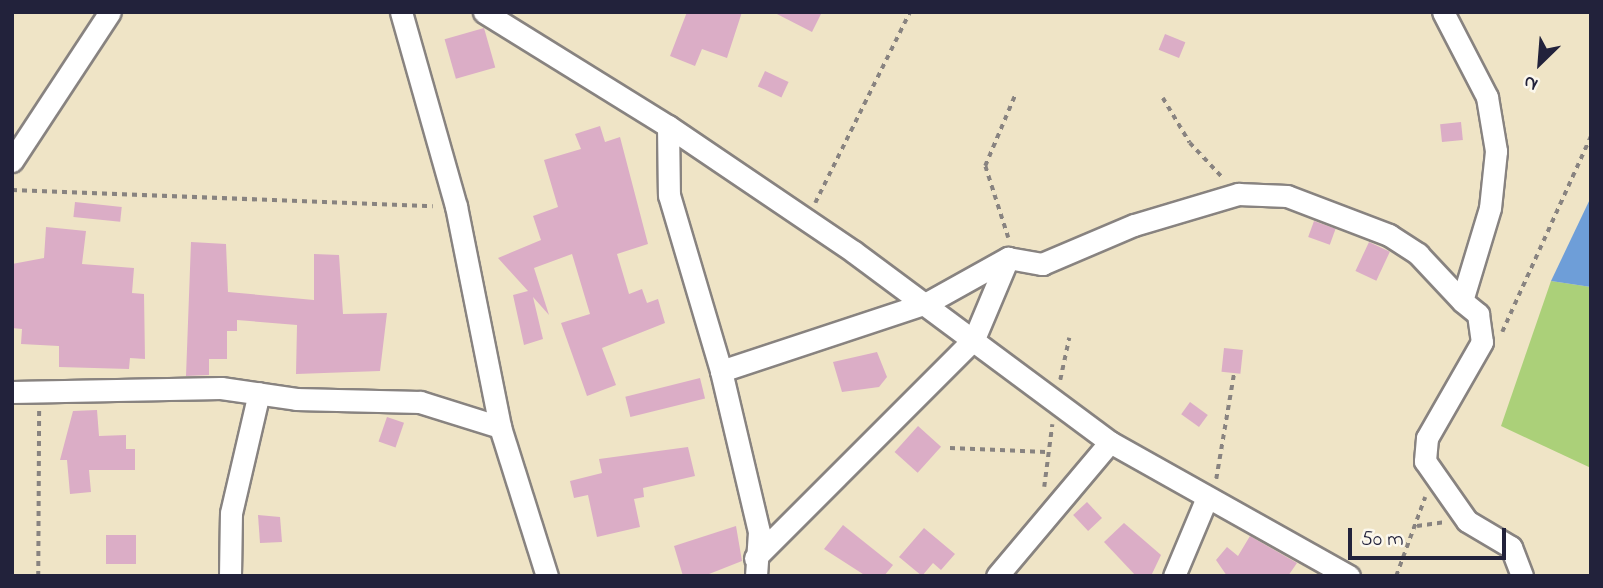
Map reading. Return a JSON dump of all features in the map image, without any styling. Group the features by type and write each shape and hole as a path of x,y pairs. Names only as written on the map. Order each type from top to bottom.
{"street":[{"path":"12,161 110,12"},
{"path":"401,12 456,206 500,427 547,576"},
{"path":"484,12 668,126 926,303 1055,405 1110,442 1206,500 1349,576"},
{"path":"1443,12 1487,97 1496,151 1490,208 1462,301"},
{"path":"668,126 669,195 721,371 759,532 756,567"},
{"path":"721,371 926,303 1008,258 1042,264 1134,225 1238,194 1287,196 1389,235 1419,254 1462,301 1478,314 1482,342 1427,438 1425,461 1467,521 1511,547 1522,576"},
{"path":"756,567 974,339 1008,258"},
{"path":"12,392 221,387 259,393 420,402 500,427"},
{"path":"230,576 231,513 259,393"},
{"path":"997,576 1110,442"},
{"path":"1174,576 1206,500"}],"path":[{"path":"806,221 910,12"},
{"path":"1008,258 1008,228 985,166 1015,95"},
{"path":"1163,98 1190,142 1238,194"},
{"path":"1497,340 1591,136"},
{"path":"12,190 456,206"},
{"path":"950,448 1046,452 1069,338"},
{"path":"1206,500 1224,457 1234,373"},
{"path":"37,576 39,393"},
{"path":"1396,576 1433,471"}],"green space":[{"path":"1551,281 1591,287 1591,468 1501,426"}],"water":[{"path":"1591,197 1591,287 1551,281"}],"building":[{"path":"687,12 742,12 727,58 702,49 695,66 670,56"},
{"path":"773,12 822,12 812,32"},
{"path":"484,28 495,67 456,79 445,39"},
{"path":"1165,34 1185,42 1179,58 1159,50"},
{"path":"765,71 789,82 781,97 758,86"},
{"path":"1461,122 1463,140 1442,142 1440,124"},
{"path":"600,126 605,142 620,137 648,244 617,254 629,294 642,289 647,303 658,299 665,323 602,348 616,385 587,396 561,323 590,314 572,254 534,268 549,315 533,297 543,339 524,345 513,295 528,291 498,258 541,240 533,216 558,207 544,160 581,149 575,134"},
{"path":"75,202 122,207 120,222 73,217"},
{"path":"1314,221 1336,229 1330,245 1308,237"},
{"path":"46,227 86,231 82,264 134,268 132,293 144,294 145,359 130,358 129,369 59,367 59,346 21,344 22,329 12,328 12,264 44,258"},
{"path":"191,242 226,244 228,292 314,300 314,254 339,255 343,314 387,313 380,371 296,374 297,325 237,320 237,331 227,331 227,359 209,359 209,375 186,376"},
{"path":"1369,242 1390,252 1376,281 1355,271"},
{"path":"1224,348 1243,350 1240,374 1221,372"},
{"path":"877,352 887,377 879,387 842,392 833,362"},
{"path":"700,378 705,398 630,417 625,397"},
{"path":"1190,402 1208,415 1199,427 1181,414"},
{"path":"97,410 99,436 126,435 126,449 135,449 135,470 89,470 91,492 70,494 67,460 60,460 73,411"},
{"path":"387,417 404,423 396,447 379,442"},
{"path":"918,426 941,447 918,473 895,452"},
{"path":"688,447 695,476 643,488 644,497 634,499 640,527 597,537 588,495 574,498 570,481 602,473 599,459"},
{"path":"1087,502 1102,518 1088,531 1073,515"},
{"path":"258,515 280,517 282,542 260,543"},
{"path":"1124,523 1161,555 1151,576 1136,576 1104,542"},
{"path":"843,525 893,565 884,576 866,576 824,549"},
{"path":"736,526 742,561 704,576 683,576 674,546"},
{"path":"924,528 955,554 941,570 933,563 922,576 899,557"},
{"path":"106,535 136,535 136,564 106,564"},
{"path":"1250,536 1297,563 1288,576 1227,576 1216,560 1227,547 1238,556"}]}
